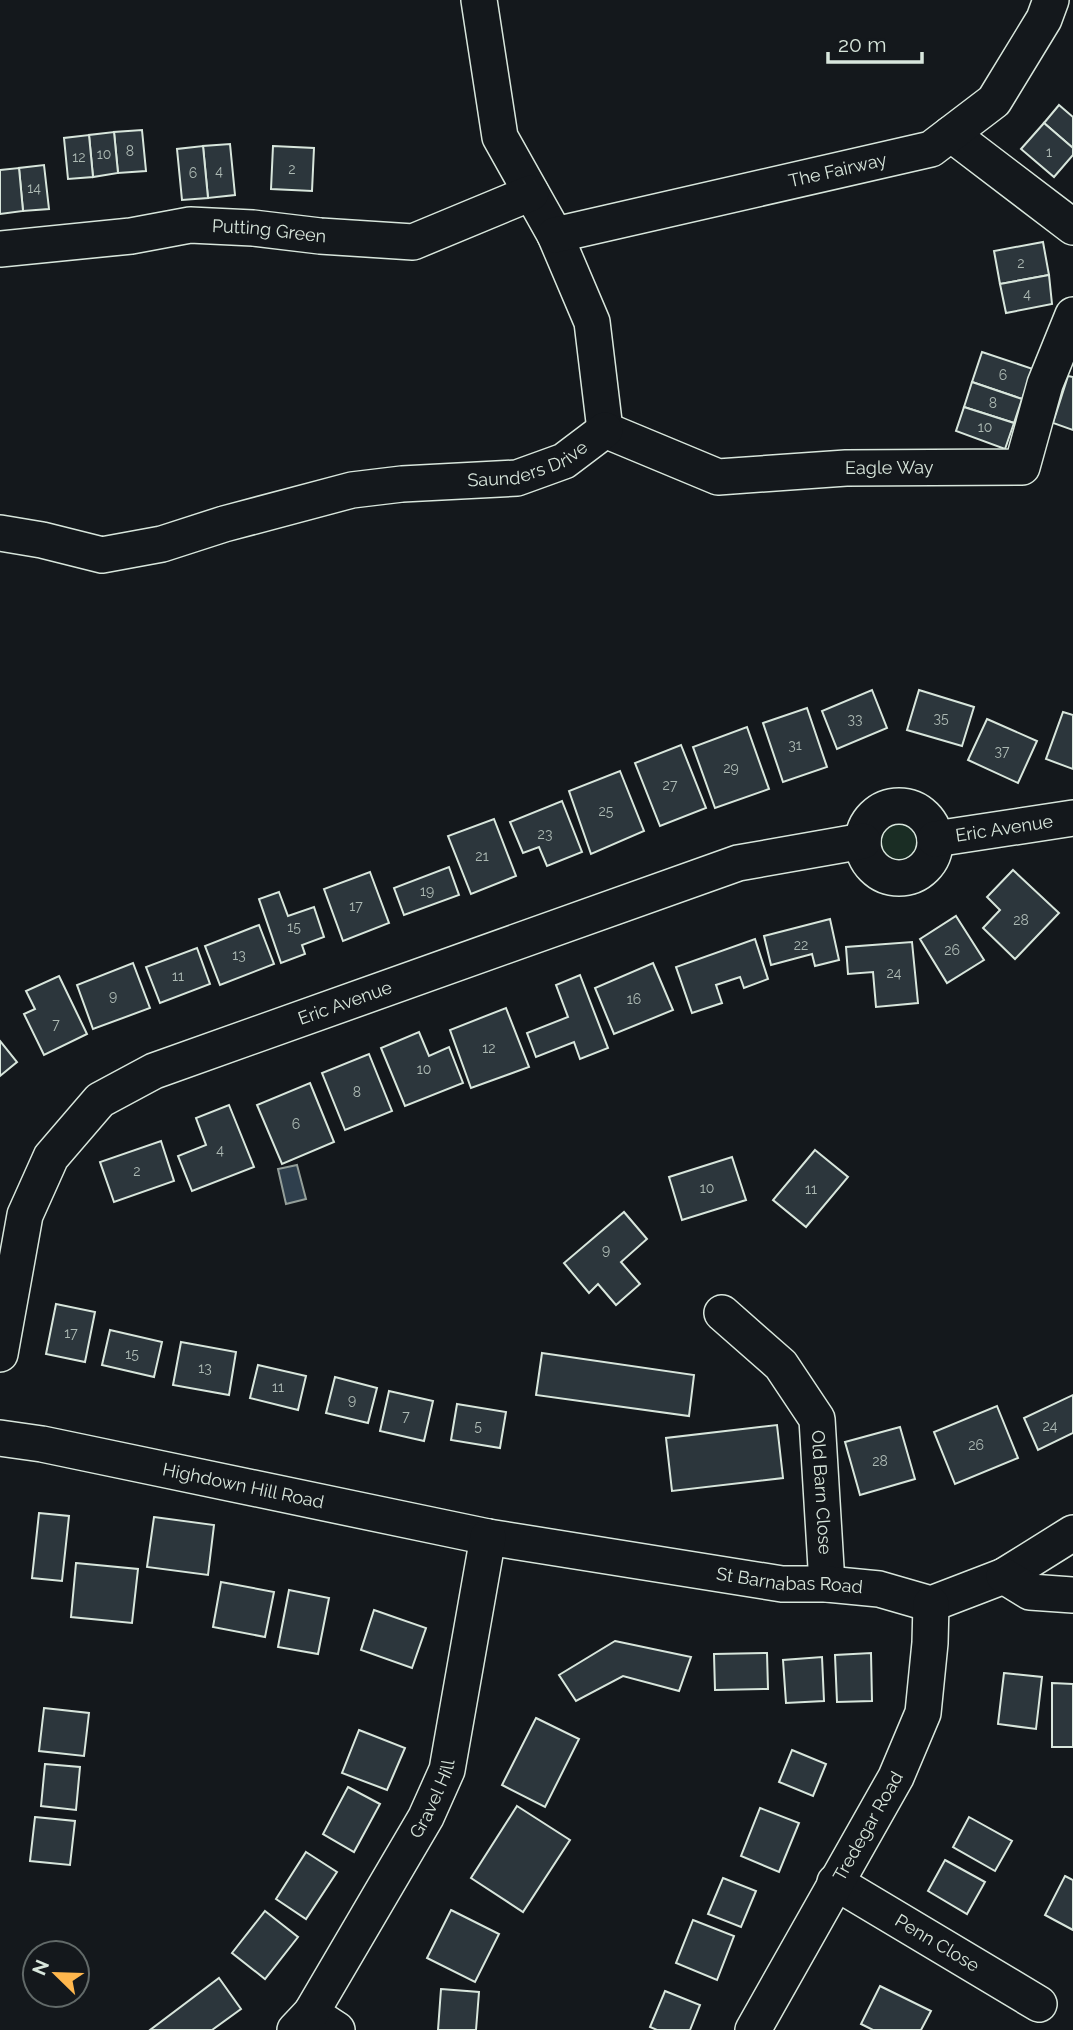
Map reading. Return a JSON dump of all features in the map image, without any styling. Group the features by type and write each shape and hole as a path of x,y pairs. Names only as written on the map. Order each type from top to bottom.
{"street":[{"name":"Saunders Drive","path":"0,533 102,555 162,544 224,524 352,490 402,484 517,478 564,461 605,430 592,321 555,235 500,137 479,0"},
{"name":"The Fairway","path":"555,235 932,149 994,101 1044,19 1051,0"},
{"path":"951,134 1073,227"},
{"name":"Putting Green","path":"0,249 131,236 190,225 413,242 531,193"},
{"name":"Eagle Way","path":"605,430 718,477 846,468 1022,467 1045,384 1073,315"},
{"path":"904,806 925,817 932,827 935,839 934,851 922,870 900,878 877,872 869,863 863,841 865,829 881,811 904,806"},
{"name":"Eric Avenue","path":"935,839 1073,818"},
{"name":"Eric Avenue","path":"0,1354 25,1215 51,1157 100,1100 154,1071 738,863 863,841"},
{"name":"Old Barn Close","path":"723,1313 781,1366 817,1419 827,1584"},
{"name":"Highdown Hill Road","path":"0,1438 42,1444 488,1537"},
{"path":"931,1604 1004,1576 1073,1532"},
{"name":"St Barnabas Road","path":"488,1537 782,1584 827,1584 879,1589 931,1604"},
{"name":"Gravel Hill","path":"314,2024 426,1817 447,1770 488,1537"},
{"path":"1004,1576 1030,1592 1073,1595"},
{"name":"Tredegar Road","path":"753,2030 896,1777 923,1713 931,1604"},
{"name":"Penn Close","path":"835,1882 1039,2004"}],"green space":[{"path":"899,823 913,828 918,842 913,856 899,861 885,856 880,842 885,828"}],"water":[{"path":"297,1165 306,1199 286,1204 278,1169"}],"building":[{"path":"1059,105 1073,117 1073,148 1044,123"},
{"path":"1044,123 1073,148 1073,155 1054,177 1021,149"},
{"path":"142,130 146,171 118,173 114,132"},
{"path":"114,132 118,173 93,177 89,135"},
{"path":"89,135 93,177 68,179 64,138"},
{"path":"230,144 235,195 208,198 203,146"},
{"path":"203,146 208,198 182,200 177,149"},
{"path":"273,146 314,148 312,191 271,189"},
{"path":"44,165 49,209 23,211 19,168"},
{"path":"19,168 23,211 0,214 0,170"},
{"path":"1043,242 1049,275 1000,284 994,251"},
{"path":"1049,275 1052,304 1006,313 1000,284"},
{"path":"982,352 1033,369 1022,399 972,382"},
{"path":"1068,376 1073,377 1073,430 1053,423"},
{"path":"972,382 1022,399 1014,423 964,407"},
{"path":"964,407 1014,423 1005,449 956,431"},
{"path":"872,690 887,728 837,749 822,711"},
{"path":"919,690 974,707 962,746 907,730"},
{"path":"807,708 827,767 783,782 763,723"},
{"path":"1063,712 1073,715 1073,769 1046,759"},
{"path":"987,719 1037,741 1018,783 968,760"},
{"path":"747,727 769,789 715,808 693,747"},
{"path":"681,745 706,808 660,826 635,763"},
{"path":"620,771 644,831 591,854 569,791"},
{"path":"562,801 582,852 547,866 539,847 523,853 510,822"},
{"path":"494,819 516,876 471,894 448,836"},
{"path":"449,867 459,895 404,915 394,888"},
{"path":"1013,870 1059,913 1015,959 983,928 1000,910 987,897"},
{"path":"370,872 389,923 343,941 324,889"},
{"path":"279,892 288,916 314,907 324,937 302,945 305,954 281,963 259,899"},
{"path":"956,916 984,960 947,983 920,939"},
{"path":"830,919 839,960 815,966 812,954 771,965 764,936"},
{"path":"259,925 274,964 220,985 205,946"},
{"path":"755,939 768,979 744,988 740,977 716,985 722,1003 692,1013 676,967"},
{"path":"912,942 918,1003 876,1007 873,972 848,974 846,947"},
{"path":"197,948 210,984 160,1003 146,967"},
{"path":"133,963 150,1008 93,1029 77,985"},
{"path":"653,963 673,1010 614,1034 595,988"},
{"path":"580,975 608,1048 580,1059 574,1042 536,1057 527,1033 568,1017 556,985"},
{"path":"59,976 87,1034 44,1055 24,1014 35,1009 26,991"},
{"path":"506,1008 529,1067 471,1088 450,1030"},
{"path":"419,1032 429,1056 449,1047 463,1083 405,1106 381,1048"},
{"path":"0,1041 17,1062 0,1076"},
{"path":"369,1054 392,1111 345,1130 322,1073"},
{"path":"310,1083 334,1142 282,1164 257,1105"},
{"path":"229,1105 254,1167 192,1191 178,1156 206,1145 196,1118"},
{"path":"161,1141 174,1181 114,1202 100,1162"},
{"path":"815,1150 848,1177 806,1227 773,1200"},
{"path":"732,1157 746,1200 682,1220 669,1177"},
{"path":"624,1212 647,1239 621,1262 640,1284 616,1305 598,1284 589,1293 564,1263"},
{"path":"56,1304 95,1312 85,1362 46,1354"},
{"path":"110,1330 162,1342 154,1377 102,1365"},
{"path":"181,1342 236,1352 229,1395 173,1385"},
{"path":"542,1353 694,1375 689,1416 536,1395"},
{"path":"258,1365 306,1376 298,1410 250,1398"},
{"path":"335,1377 377,1388 368,1423 326,1413"},
{"path":"389,1391 433,1401 424,1441 380,1431"},
{"path":"1073,1395 1073,1433 1038,1450 1024,1418"},
{"path":"457,1404 506,1412 500,1448 451,1440"},
{"path":"997,1406 1018,1458 955,1484 934,1432"},
{"path":"777,1425 783,1478 672,1491 666,1438"},
{"path":"900,1427 915,1479 860,1495 845,1442"},
{"path":"39,1513 69,1516 62,1581 32,1578"},
{"path":"154,1517 214,1525 208,1575 147,1567"},
{"path":"76,1563 138,1569 132,1623 71,1617"},
{"path":"221,1582 274,1592 265,1637 213,1627"},
{"path":"289,1590 329,1598 318,1654 278,1647"},
{"path":"374,1610 426,1628 412,1668 361,1650"},
{"path":"615,1641 691,1657 679,1691 623,1676 576,1701 559,1675"},
{"path":"767,1653 768,1689 715,1690 714,1654"},
{"path":"871,1653 872,1701 837,1702 835,1655"},
{"path":"822,1657 824,1701 786,1703 783,1660"},
{"path":"1004,1673 1042,1677 1036,1729 998,1724"},
{"path":"1052,1683 1073,1684 1073,1747 1052,1747"},
{"path":"44,1708 89,1713 84,1756 39,1751"},
{"path":"536,1718 579,1739 545,1807 502,1785"},
{"path":"359,1730 405,1748 387,1790 342,1773"},
{"path":"792,1750 826,1764 813,1796 779,1782"},
{"path":"45,1764 80,1767 76,1810 41,1806"},
{"path":"348,1787 380,1804 354,1852 323,1834"},
{"path":"517,1806 570,1840 523,1912 471,1878"},
{"path":"760,1808 799,1823 779,1872 741,1856"},
{"path":"35,1817 75,1821 70,1865 30,1861"},
{"path":"969,1817 1012,1841 995,1871 953,1847"},
{"path":"306,1852 337,1872 306,1919 276,1899"},
{"path":"945,1860 985,1882 967,1914 928,1891"},
{"path":"1065,1876 1073,1880 1073,1930 1045,1915"},
{"path":"723,1878 756,1891 741,1927 708,1914"},
{"path":"451,1910 499,1934 475,1982 427,1958"},
{"path":"265,1911 298,1937 265,1979 232,1953"},
{"path":"693,1920 734,1936 717,1980 676,1963"},
{"path":"219,1978 241,2009 212,2030 150,2030"},
{"path":"880,1986 931,2011 921,2030 873,2030 861,2024"},
{"path":"441,1989 479,1992 476,2030 438,2030"},
{"path":"665,1991 700,2005 690,2030 657,2030 650,2027"}]}
